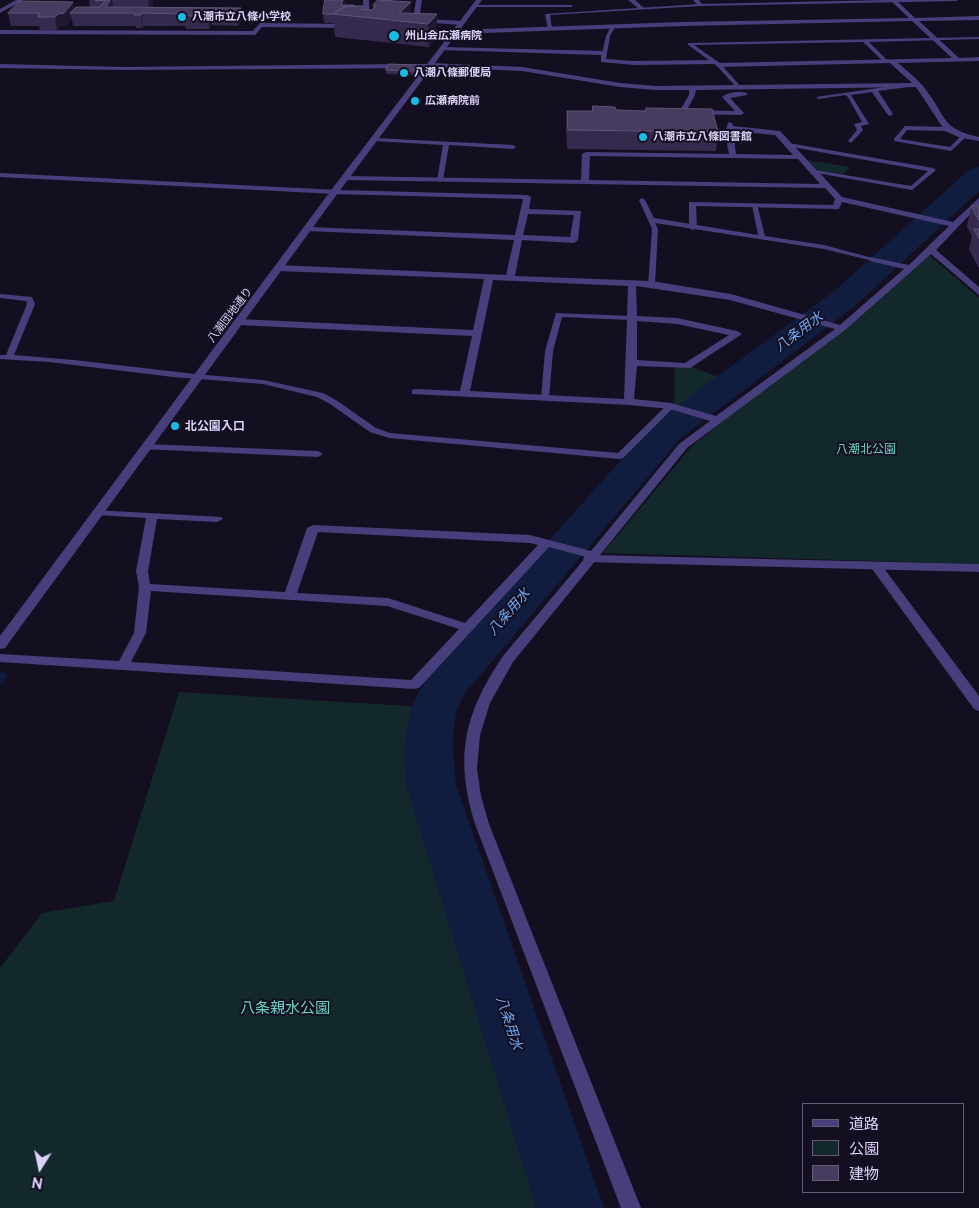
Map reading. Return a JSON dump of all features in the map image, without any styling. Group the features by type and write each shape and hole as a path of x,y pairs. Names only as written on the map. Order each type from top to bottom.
{"street":[{"path":"0,11 20,0"},
{"path":"0,32 255,33 260,25 346,26 369,20 366,0"},
{"path":"416,20 419,0"},
{"path":"632,1 641,8"},
{"path":"893,1 957,59"},
{"name":"八潮団地通り","path":"0,644 477,3"},
{"path":"456,32 979,18"},
{"path":"406,20 462,24"},
{"path":"442,49 604,52 603,61 634,63 979,59"},
{"path":"889,61 914,85 923,90 948,129 964,136 979,139"},
{"path":"430,65 522,69 620,85 655,88 914,85"},
{"path":"693,87 692,95 682,112 741,113 725,97 746,94 738,87"},
{"path":"733,156 730,126 777,133 839,199 952,223 972,222"},
{"path":"585,182 586,154 799,157"},
{"path":"0,175 335,192 527,197 510,278"},
{"path":"346,178 826,186"},
{"path":"693,228 692,204 836,207 839,199"},
{"path":"631,1208 482,824 472,785 470,751 478,715 491,682 508,658 683,446 836,326 904,266 931,250 952,223 979,200"},
{"path":"308,229 574,240 578,214 525,212"},
{"path":"931,250 979,292"},
{"path":"873,259 904,266"},
{"path":"278,268 651,284 731,297 792,312 836,326"},
{"path":"464,395 489,277"},
{"path":"629,402 632,363 630,318 632,283"},
{"path":"630,318 677,321 737,334 687,366 632,363"},
{"path":"238,322 476,332"},
{"path":"416,392 629,402 671,406 717,420"},
{"path":"146,447 318,454"},
{"path":"98,512 217,519"},
{"path":"123,666 140,633 145,587 142,571 152,515"},
{"path":"290,596 313,528 530,539 551,543 591,557 979,568"},
{"path":"0,658 414,685 551,543"},
{"path":"876,566 979,706"},
{"path":"145,587 388,602 468,628"}],"lane":[{"path":"550,29 547,14 698,3 956,0"},
{"path":"625,3 632,1"},
{"path":"477,3 581,5"},
{"path":"604,52 608,36 613,27"},
{"path":"738,87 717,63 689,44 979,38"},
{"path":"864,40 889,61"},
{"path":"0,66 132,70 161,67 192,69 430,65"},
{"path":"819,97 914,85"},
{"path":"873,90 877,93 890,114"},
{"path":"847,94 866,124 857,124 860,130 851,141"},
{"path":"948,129 905,128 896,140 951,149 964,136"},
{"path":"374,140 513,147"},
{"path":"440,180 446,144"},
{"path":"788,145 933,170 912,188 811,170"},
{"path":"642,200 655,229 651,284"},
{"path":"754,205 762,237"},
{"path":"651,220 824,247 873,259"},
{"path":"0,296 28,299 31,304 9,357"},
{"path":"545,398 549,351 560,315 630,318"},
{"path":"0,357 69,362 136,372 263,382 320,395 373,430 389,435 620,456 671,406"}],"green space":[{"path":"807,160 850,167 842,175 819,171"},
{"name":"八潮北公園","path":"929,255 979,298 979,564 603,553 691,447"},
{"path":"675,364 687,365 729,381 692,411 674,405"},
{"name":"八条親水公園","path":"179,692 425,707 424,787 514,1068 564,1208 0,1208 0,968 42,913 114,901"}],"building":[{"path":"106,0 110,0 106,7 241,8 236,14 211,13 208,16 142,13 141,15 134,15 133,13 70,13 76,7 99,7"},
{"path":"325,0 343,0 341,5 354,6 344,7 333,14 323,14"},
{"path":"378,0 411,2 399,13 437,14 428,24 333,14 344,7 364,6 361,9 372,10 376,5 373,5"},
{"path":"20,1 73,2 64,13 58,14 55,17 38,17 39,13 8,13"},
{"path":"389,64 416,65 414,71 386,70"},
{"path":"593,106 615,107 616,110 645,111 646,108 712,109 718,132 568,130 567,111 592,111"},
{"path":"971,206 979,206 979,220"},
{"path":"974,229 979,229 979,238"}],"waterway":[{"name":"八条用水","path":"570,1208 431,785 429,737 430,725 437,702 455,675 668,430 844,299 979,175"},
{"path":"0,681 3,675"}],"place":[{"name":"八潮市立八條小学校","path":"182,17"},
{"name":"州山会広瀬病院","path":"394,36"},
{"name":"八潮八條郵便局","path":"404,73"},
{"name":"広瀬病院前","path":"415,101"},
{"name":"八潮市立八條図書館","path":"643,137"},
{"name":"北公園入口","path":"175,426"}]}
